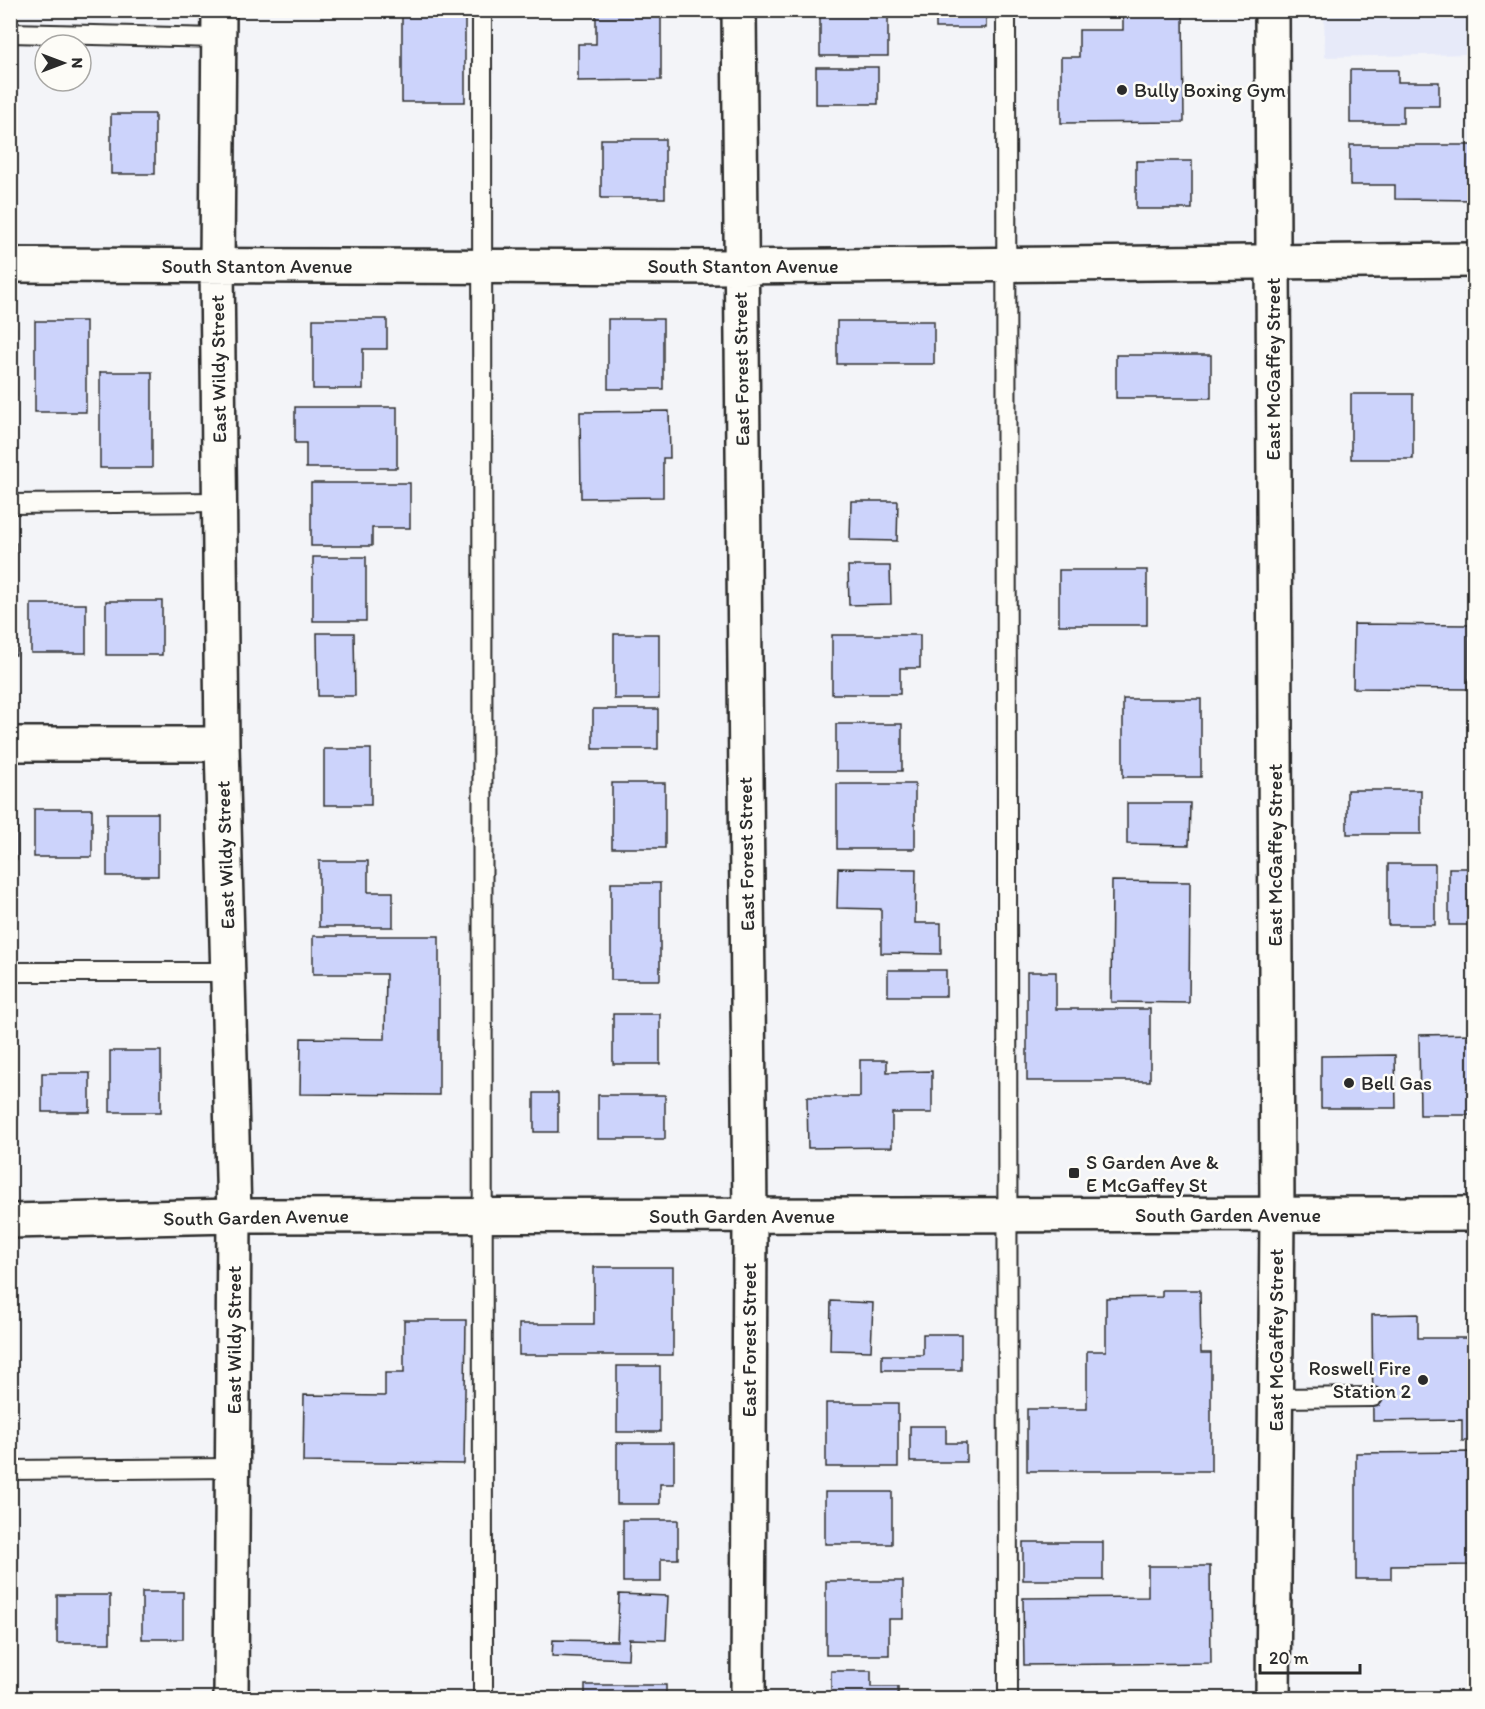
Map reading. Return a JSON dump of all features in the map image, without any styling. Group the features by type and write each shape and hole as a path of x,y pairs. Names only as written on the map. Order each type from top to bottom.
{"street":[{"name":"East Forest Street","path":"739,10 750,1216 748,1698"},
{"name":"East McGaffey Street","path":"1272,10 1276,1214 1273,1698"},
{"name":"East Wildy Street","path":"218,24 217,266 222,744 234,1216 231,1698"},
{"name":"South Stanton Avenue","path":"10,265 740,267 1474,260"},
{"path":"10,744 222,744"},
{"name":"South Garden Avenue","path":"10,1221 234,1216 1474,1214"}],"lane":[{"path":"482,10 483,1698"},
{"path":"1006,10 1008,1698"},
{"path":"10,33 218,24"},
{"path":"10,504 219,502"},
{"path":"10,972 228,972"},
{"path":"1275,1398 1372,1397"},
{"path":"10,1470 233,1468"}],"shaded area":[{"path":"1324,11 1474,11 1474,54 1325,57"}],"building":[{"path":"402,10 465,10 465,102 402,102"},
{"path":"596,10 661,10 661,80 578,81 578,44 596,44"},
{"path":"820,10 888,10 888,56 820,56"},
{"path":"936,10 986,10 986,28 936,28"},
{"name":"Bully Boxing Gym","path":"1123,10 1183,10 1184,122 1061,123 1061,57 1079,57 1079,30 1123,30"},
{"path":"816,67 878,67 878,104 816,104"},
{"path":"1350,70 1398,70 1398,82 1439,82 1439,106 1403,106 1403,123 1350,123"},
{"path":"111,114 155,114 155,174 111,174"},
{"path":"601,139 665,139 665,198 601,198"},
{"path":"1350,145 1474,145 1474,200 1395,199 1395,185 1350,185"},
{"path":"1136,161 1192,161 1192,209 1136,209"},
{"path":"313,319 387,319 387,349 363,349 363,389 313,389"},
{"path":"608,319 663,319 663,389 608,389"},
{"path":"35,321 86,321 86,412 35,412"},
{"path":"837,321 934,321 934,364 837,364"},
{"path":"10,328 16,328 16,396 10,396"},
{"path":"1116,355 1211,355 1211,398 1116,398"},
{"path":"100,372 152,372 152,468 100,468"},
{"path":"1351,394 1413,394 1413,459 1351,459"},
{"path":"295,407 397,407 397,468 306,468 306,443 295,443"},
{"path":"669,411 670,458 663,458 663,497 581,498 580,412"},
{"path":"311,483 410,483 410,528 372,528 372,546 311,546"},
{"path":"851,501 898,501 897,541 850,540"},
{"path":"10,543 16,543 16,655 10,655"},
{"path":"313,557 366,557 366,621 313,621"},
{"path":"848,566 890,566 891,604 849,605"},
{"path":"1059,570 1147,570 1147,625 1059,625"},
{"path":"106,601 162,601 162,655 106,655"},
{"path":"31,604 86,604 86,653 31,653"},
{"path":"1354,624 1469,625 1468,689 1353,688"},
{"path":"317,633 354,633 355,696 318,696"},
{"path":"614,634 659,634 659,699 614,699"},
{"path":"832,635 920,635 920,668 900,668 900,694 832,694"},
{"path":"1123,699 1201,699 1201,777 1123,777"},
{"path":"593,709 658,709 658,749 593,749"},
{"path":"836,724 902,724 902,771 836,771"},
{"path":"324,749 371,749 371,805 324,805"},
{"path":"612,783 665,783 665,848 612,848"},
{"path":"837,784 915,784 915,849 837,849"},
{"path":"1347,790 1421,790 1421,834 1347,834"},
{"path":"1127,803 1190,803 1189,845 1127,844"},
{"path":"34,809 92,809 92,857 34,857"},
{"path":"10,811 17,811 17,860 10,860"},
{"path":"107,813 158,813 158,876 107,876"},
{"path":"319,861 368,861 368,892 393,892 393,927 319,927"},
{"path":"1388,864 1435,864 1435,925 1388,925"},
{"path":"838,868 916,869 915,923 941,923 941,954 881,953 881,909 837,908"},
{"path":"1449,868 1474,868 1474,925 1449,925"},
{"path":"1112,881 1190,882 1189,1003 1111,1002"},
{"path":"611,883 660,883 660,980 611,980"},
{"path":"313,936 439,936 439,1095 300,1094 301,1038 385,1039 386,974 313,974"},
{"path":"888,970 946,970 946,996 888,996"},
{"path":"1027,972 1056,972 1056,1009 1150,1009 1150,1081 1027,1081"},
{"path":"613,1014 660,1014 660,1064 613,1064"},
{"path":"1474,1034 1474,1115 1420,1115 1419,1035"},
{"path":"110,1051 161,1051 161,1112 110,1112"},
{"path":"1395,1055 1396,1108 1321,1108 1321,1056"},
{"path":"860,1060 887,1060 887,1072 932,1071 932,1113 892,1113 892,1147 808,1148 807,1097 860,1097"},
{"path":"42,1073 90,1073 90,1112 42,1112"},
{"path":"534,1093 558,1093 558,1132 534,1132"},
{"path":"598,1095 665,1095 665,1139 598,1139"},
{"path":"594,1267 673,1267 673,1355 519,1355 519,1324 594,1324"},
{"path":"1162,1290 1200,1290 1201,1353 1211,1353 1211,1471 1027,1471 1027,1409 1087,1409 1087,1351 1106,1351 1106,1298 1162,1297"},
{"path":"831,1301 873,1303 871,1351 830,1350"},
{"name":"Roswell Fire Station 2","path":"1418,1314 1418,1338 1472,1338 1474,1441 1462,1441 1462,1420 1373,1421 1372,1315"},
{"path":"404,1320 466,1320 464,1464 303,1462 304,1395 385,1396 385,1373 404,1373"},
{"path":"923,1334 961,1334 961,1370 882,1370 882,1355 923,1355"},
{"path":"617,1366 660,1366 660,1432 617,1432"},
{"path":"826,1403 898,1403 898,1467 826,1467"},
{"path":"910,1426 946,1426 946,1443 966,1443 966,1462 910,1462"},
{"path":"617,1443 674,1443 674,1484 660,1484 660,1504 617,1504"},
{"path":"1474,1452 1474,1565 1391,1566 1391,1579 1356,1579 1356,1453"},
{"path":"825,1492 892,1492 892,1544 825,1544"},
{"path":"623,1520 678,1520 678,1559 661,1559 661,1582 623,1582"},
{"path":"1023,1542 1103,1542 1103,1580 1023,1580"},
{"path":"1148,1566 1210,1566 1211,1663 1024,1665 1023,1598 1148,1597"},
{"path":"826,1581 903,1581 903,1619 889,1619 889,1655 826,1655"},
{"path":"10,1591 17,1591 17,1641 10,1641"},
{"path":"142,1592 183,1592 183,1639 142,1639"},
{"path":"619,1594 668,1596 666,1640 629,1639 628,1659 552,1656 553,1640 617,1641"},
{"path":"57,1595 110,1595 110,1643 57,1643"},
{"path":"831,1671 871,1671 871,1687 898,1687 898,1698 831,1698"},
{"path":"585,1685 666,1685 666,1698 585,1698"}],"place":[{"name":"Bully Boxing Gym","path":"1122,90"},
{"name":"Bell Gas","path":"1349,1083"},
{"name":"S Garden Ave & E McGaffey St","path":"1074,1173"},
{"name":"Roswell Fire Station 2","path":"1423,1380"}]}
